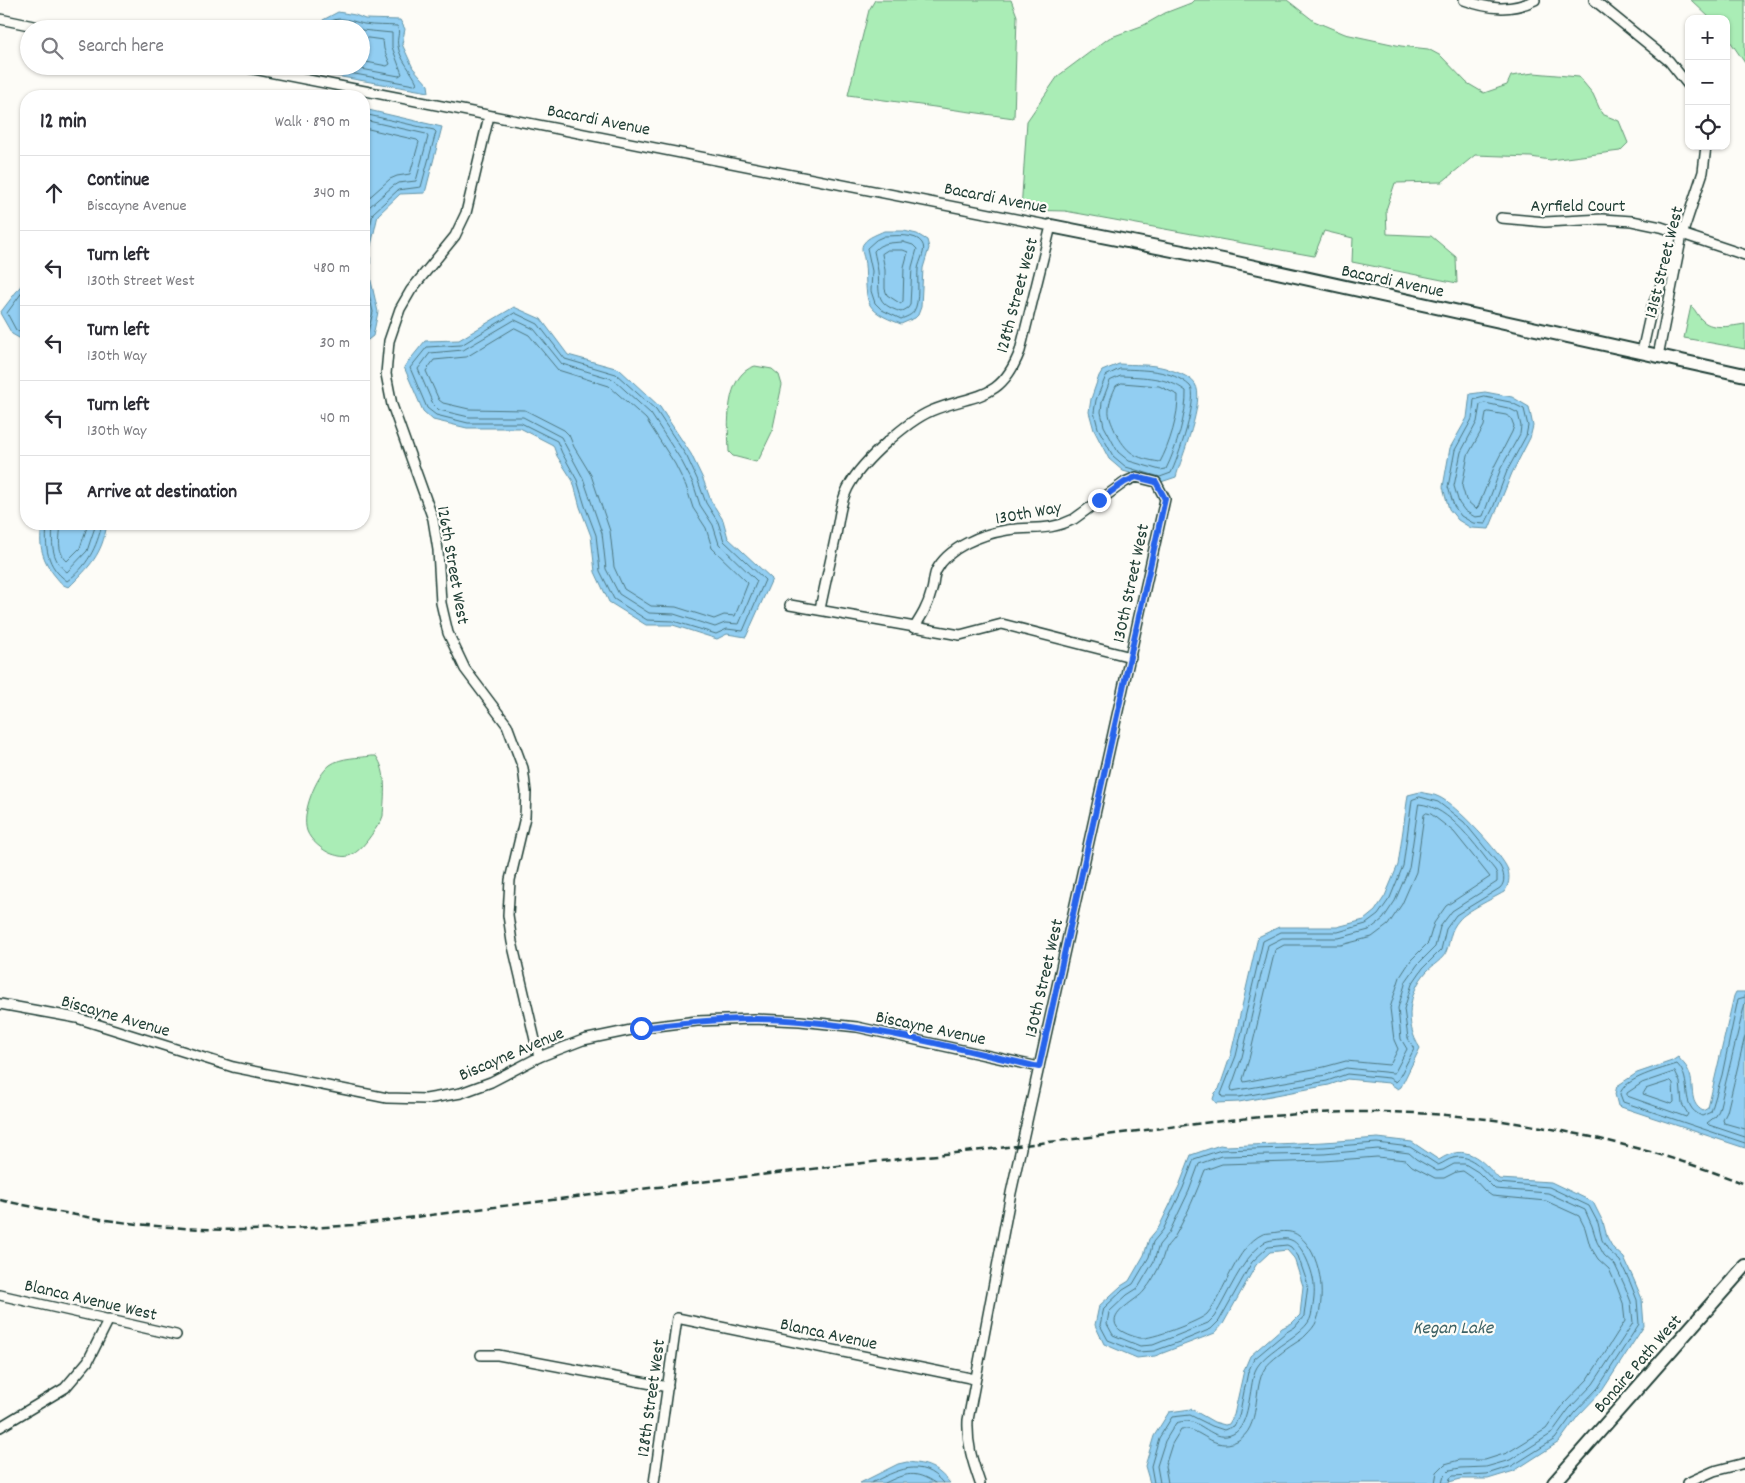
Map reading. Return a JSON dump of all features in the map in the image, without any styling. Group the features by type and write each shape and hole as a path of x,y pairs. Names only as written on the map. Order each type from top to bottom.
{"street":[{"path":"1464,0 1497,9 1520,6 1535,0"},
{"path":"1594,0 1669,61 1685,81"},
{"path":"0,19 20,23"},
{"name":"Bacardi Avenue","path":"283,75 358,90"},
{"name":"Bacardi Avenue","path":"370,92 1223,260 1745,375"},
{"name":"126th Street West","path":"489,116 466,213 455,236 411,290 400,309 389,340 386,374 392,405 433,519 438,550 441,603 448,633 465,669 506,725 523,768 526,792 525,817 510,880 508,915 512,942 539,1057"},
{"name":"131st Street West","path":"1658,356 1682,234 1701,182 1706,150"},
{"name":"Ayrfield Court","path":"1501,218 1545,222 1618,219 1646,224 1682,234 1745,256"},
{"name":"128th Street West","path":"820,609 842,503 849,485 861,468 910,422 931,411 988,393 1002,383 1013,369 1020,352 1051,226"},
{"path":"1642,352 1652,307 1682,234"},
{"name":"130th Way","path":"914,628 932,593 936,571 951,552 970,541 1006,530 1051,528 1066,524 1125,482 1136,477 1156,482"},
{"name":"130th Street West","path":"980,1483 970,1454 968,1440 968,1420 975,1380 1011,1193 1165,499 1156,482"},
{"path":"790,604 914,628 960,634 1002,624 1131,657"},
{"name":"Biscayne Avenue","path":"0,1004 77,1018 233,1067 387,1098 426,1100 461,1094 492,1082 539,1057 583,1040 641,1028 697,1021 800,1020 857,1027 1039,1067"},
{"name":"Bonaire Path West","path":"1554,1483 1745,1266"},
{"name":"Blanca Avenue West","path":"0,1295 176,1335"},
{"name":"128th Street West","path":"654,1483 677,1318"},
{"name":"Blanca Avenue","path":"677,1318 975,1380"},
{"path":"0,1428 65,1388 88,1361 109,1319"},
{"path":"481,1355 498,1355 668,1387"},
{"path":"1687,1483 1714,1471 1745,1463"}],"green space":[{"path":"875,0 1011,0 1017,16 1014,118 848,95 869,10"},
{"path":"1194,0 1287,0 1314,21 1345,34 1401,46 1428,49 1441,56 1467,83 1484,93 1507,85 1511,76 1534,73 1579,77 1593,94 1602,114 1619,121 1628,143 1620,151 1550,160 1531,157 1475,155 1442,182 1395,183 1386,210 1387,234 1431,236 1456,257 1457,283 1352,262 1353,238 1324,231 1314,256 1065,211 1021,210 1027,121 1058,76 1109,38 1144,25"},
{"path":"1691,0 1745,0 1745,63 1730,41 1730,15 1707,15"},
{"path":"1691,306 1703,321 1712,326 1723,327 1745,324 1745,349 1684,338"},
{"path":"755,366 772,369 779,375 782,385 772,432 756,462 733,456 729,452 728,429 733,391 745,371"},
{"path":"376,756 380,762 384,777 383,816 381,821 368,840 355,853 344,857 328,853 314,841 307,831 306,815 311,795 320,777 334,762"}],"water":[{"path":"338,12 365,19 400,20 405,29 402,44 413,68 428,85 429,92 330,75 370,75 370,20 323,20"},
{"path":"370,110 442,127 425,193 400,194 378,215 370,250"},
{"path":"884,231 904,231 917,234 927,240 929,248 923,268 921,307 915,318 901,324 876,312 868,301 862,246 868,239"},
{"path":"370,250 371,281 378,312 373,336 370,338"},
{"path":"20,287 20,339 12,334 0,313"},
{"path":"514,307 541,319 568,355 619,369 660,407 691,454 711,501 723,520 728,538 772,579 746,637 727,634 717,639 673,625 646,625 609,602 595,572 591,536 573,481 557,456 553,445 520,428 467,428 433,420 423,411 404,367 425,341 459,340"},
{"path":"1119,364 1148,365 1165,368 1186,376 1195,384 1198,392 1195,415 1176,477 1161,482 1123,471 1109,459 1094,430 1089,412 1091,399 1099,376 1102,371"},
{"path":"1485,392 1512,397 1529,407 1533,426 1530,438 1512,473 1489,529 1471,528 1458,520 1449,509 1443,487 1450,448 1467,418 1470,394"},
{"path":"106,530 102,544 94,559 69,587 59,581 45,559 41,546 41,531"},
{"path":"1420,792 1435,795 1446,801 1466,819 1497,853 1508,870 1509,878 1504,892 1462,916 1452,932 1445,955 1421,979 1412,998 1410,1008 1412,1029 1420,1048 1401,1087 1398,1089 1389,1083 1347,1079 1329,1085 1239,1102 1216,1103 1213,1099 1219,1089 1231,1054 1258,937 1279,927 1337,927 1364,920 1375,911 1385,896 1398,865 1408,795"},
{"path":"1736,992 1745,992 1745,1148 1618,1106 1615,1094 1617,1086 1637,1073 1672,1061 1678,1057 1686,1066 1690,1076 1695,1103 1703,1111 1708,1108"},
{"name":"Kegan Lake","path":"1378,1138 1412,1142 1439,1160 1457,1153 1472,1155 1486,1165 1499,1179 1551,1182 1593,1202 1603,1222 1607,1237 1613,1248 1624,1258 1642,1299 1644,1326 1602,1391 1578,1416 1559,1442 1514,1471 1488,1479 1461,1479 1445,1483 1150,1483 1145,1466 1154,1436 1169,1412 1191,1409 1214,1422 1225,1425 1229,1424 1234,1415 1244,1370 1250,1356 1300,1315 1303,1286 1294,1258 1287,1250 1270,1252 1256,1265 1223,1324 1215,1333 1155,1356 1137,1358 1104,1344 1095,1325 1099,1306 1129,1281 1144,1255 1149,1239 1159,1227 1179,1186 1191,1155 1220,1145 1324,1142"},
{"path":"907,1462 931,1467 950,1483 860,1483 898,1464"}],"railway":[{"path":"0,1200 127,1223 193,1229 239,1230 330,1227 1202,1123 1351,1112 1452,1116 1502,1121 1551,1129 1601,1139 1650,1152 1745,1184"}],"route":[{"path":"641,1028 697,1021 800,1020 857,1027 1039,1067 1165,499 1156,482 1136,477 1125,482 1099,500"}]}
